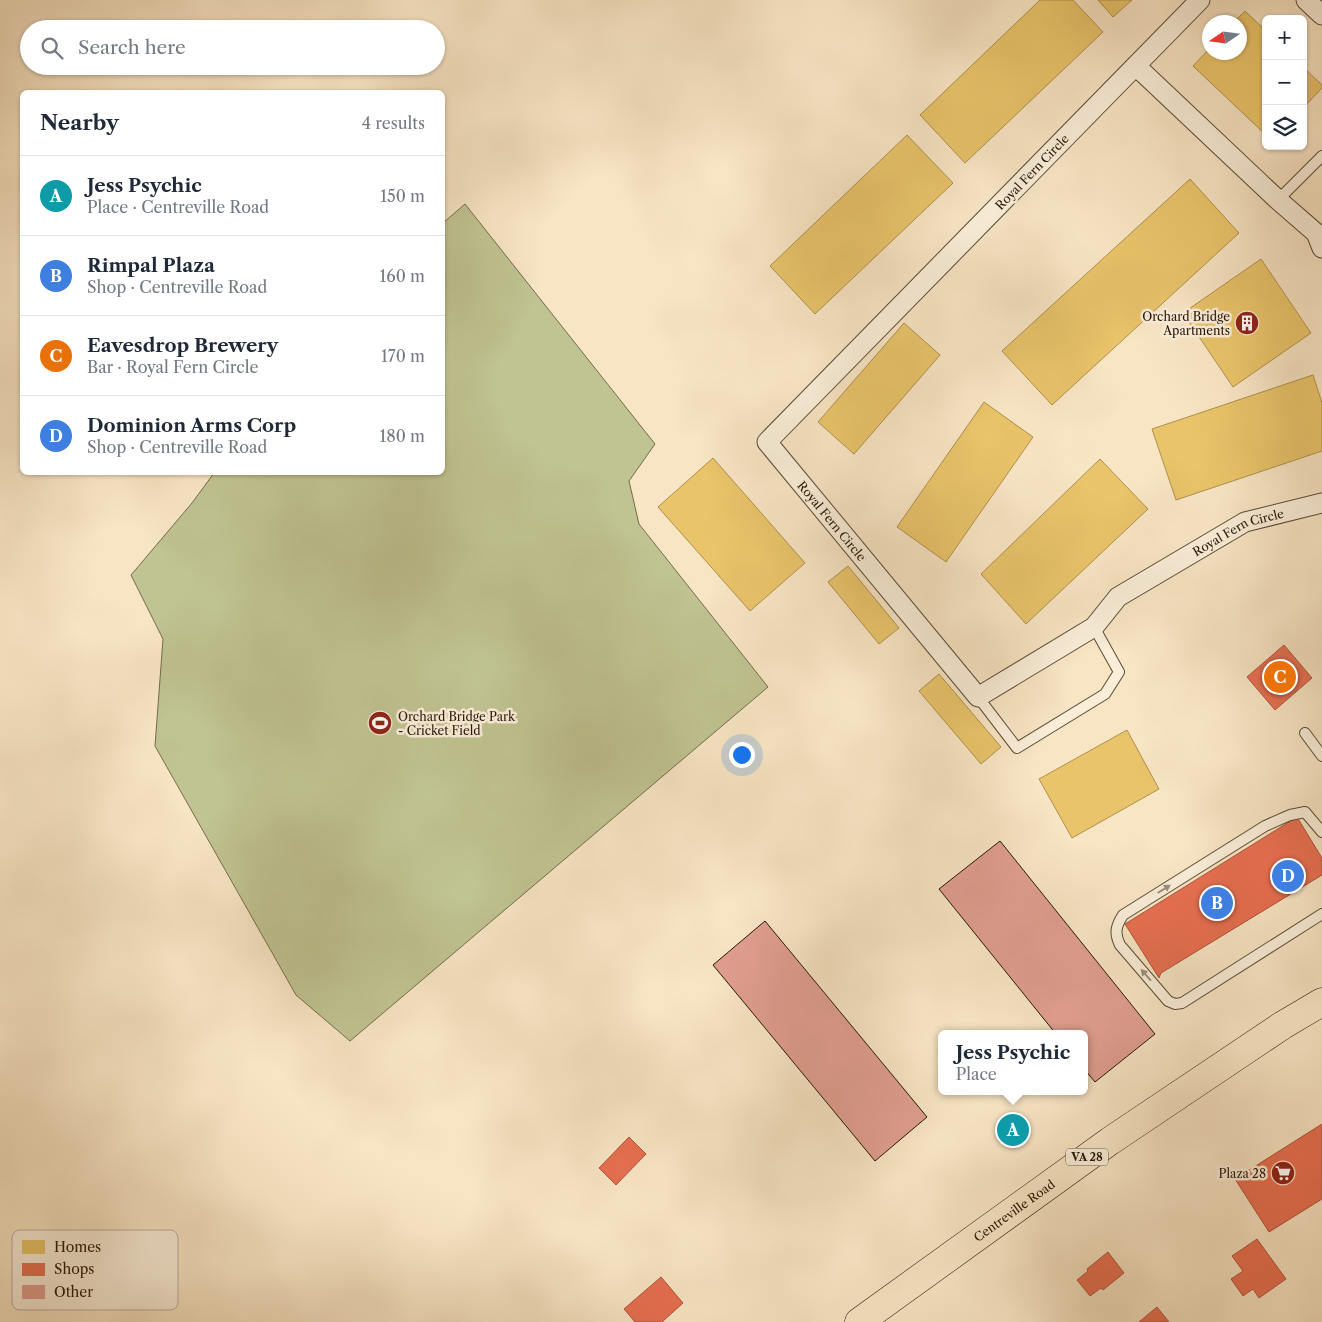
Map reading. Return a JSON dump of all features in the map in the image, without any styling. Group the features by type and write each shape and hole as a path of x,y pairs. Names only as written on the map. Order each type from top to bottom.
{"highway":[{"name":"Centreville Road","path":"859,1322 1110,1141 1284,1025 1322,1002"}],"street":[{"name":"Royal Fern Circle","path":"1200,0 767,442 978,697 1094,627 1118,597 1245,522 1322,503"},
{"path":"1306,0 1322,15"},
{"path":"1136,66 1320,237"}],"lane":[{"path":"1278,200 1322,156"},
{"path":"978,697 1017,748 1105,694 1119,672 1094,627"},
{"path":"1304,733 1322,756"},
{"path":"1322,832 1304,812 1290,815 1265,826 1123,914 1117,924 1116,936 1120,945 1168,1001 1175,1004 1182,1003 1322,914"}],"green space":[{"path":"465,204 655,444 629,481 639,524 768,687 350,1041 296,995 155,746 163,639 131,575 192,503 213,475 445,475 445,221"}],"building: Homes":[{"path":"1040,0 1073,0 1103,32 965,163 920,115"},
{"path":"1098,0 1132,0 1113,17"},
{"path":"1245,11 1262,27 1262,131 1193,66 1202,56 1202,60 1247,60 1247,15 1241,15"},
{"path":"1307,71 1322,85 1322,88 1307,104"},
{"path":"907,135 953,183 815,314 770,266"},
{"path":"1190,179 1239,233 1052,405 1002,351"},
{"name":"Orchard Bridge Apartments","path":"1261,259 1311,333 1233,387 1183,313"},
{"path":"904,323 940,355 854,454 818,422"},
{"path":"1313,375 1322,403 1322,451 1176,500 1152,429"},
{"path":"984,402 1033,437 946,562 897,527"},
{"path":"713,458 805,563 750,611 658,507"},
{"path":"1100,459 1148,509 1026,624 981,574"},
{"path":"848,566 899,628 879,644 828,582"},
{"path":"939,674 1001,747 981,764 919,691"},
{"path":"1127,730 1159,789 1072,838 1039,779"}],"building: Shops":[{"path":"1284,645 1312,678 1275,710 1247,677"},
{"path":"1297,817 1322,858 1322,875 1161,973 1159,978 1125,924"},
{"name":"Plaza 28","path":"1322,1124 1322,1199 1269,1232 1235,1179"},
{"path":"629,1137 646,1154 616,1185 599,1168"},
{"path":"1257,1239 1286,1279 1259,1298 1253,1289 1243,1296 1231,1279 1243,1271 1232,1256"},
{"path":"1108,1252 1124,1273 1103,1290 1101,1288 1090,1296 1077,1280"},
{"path":"661,1277 683,1303 662,1322 635,1322 624,1309"},
{"path":"1157,1307 1169,1322 1139,1322"}],"building: Other":[{"path":"1000,841 1155,1034 1095,1082 1088,1074 1088,1030 1053,1030 939,889"},
{"path":"765,921 927,1117 875,1161 713,965"},
{"path":"1015,1118 1025,1131 1010,1142 1000,1129"}],"place":[{"name":"Orchard Bridge Apartments","path":"1247,323"},
{"name":"Eavesdrop Brewery","path":"1280,677"},
{"name":"Orchard Bridge Park - Cricket Field","path":"380,723"},
{"name":"Dominion Arms Corp","path":"1288,876"},
{"name":"Rimpal Plaza","path":"1217,903"},
{"name":"Jess Psychic","path":"1013,1130"},
{"name":"Plaza 28","path":"1283,1173"}]}
